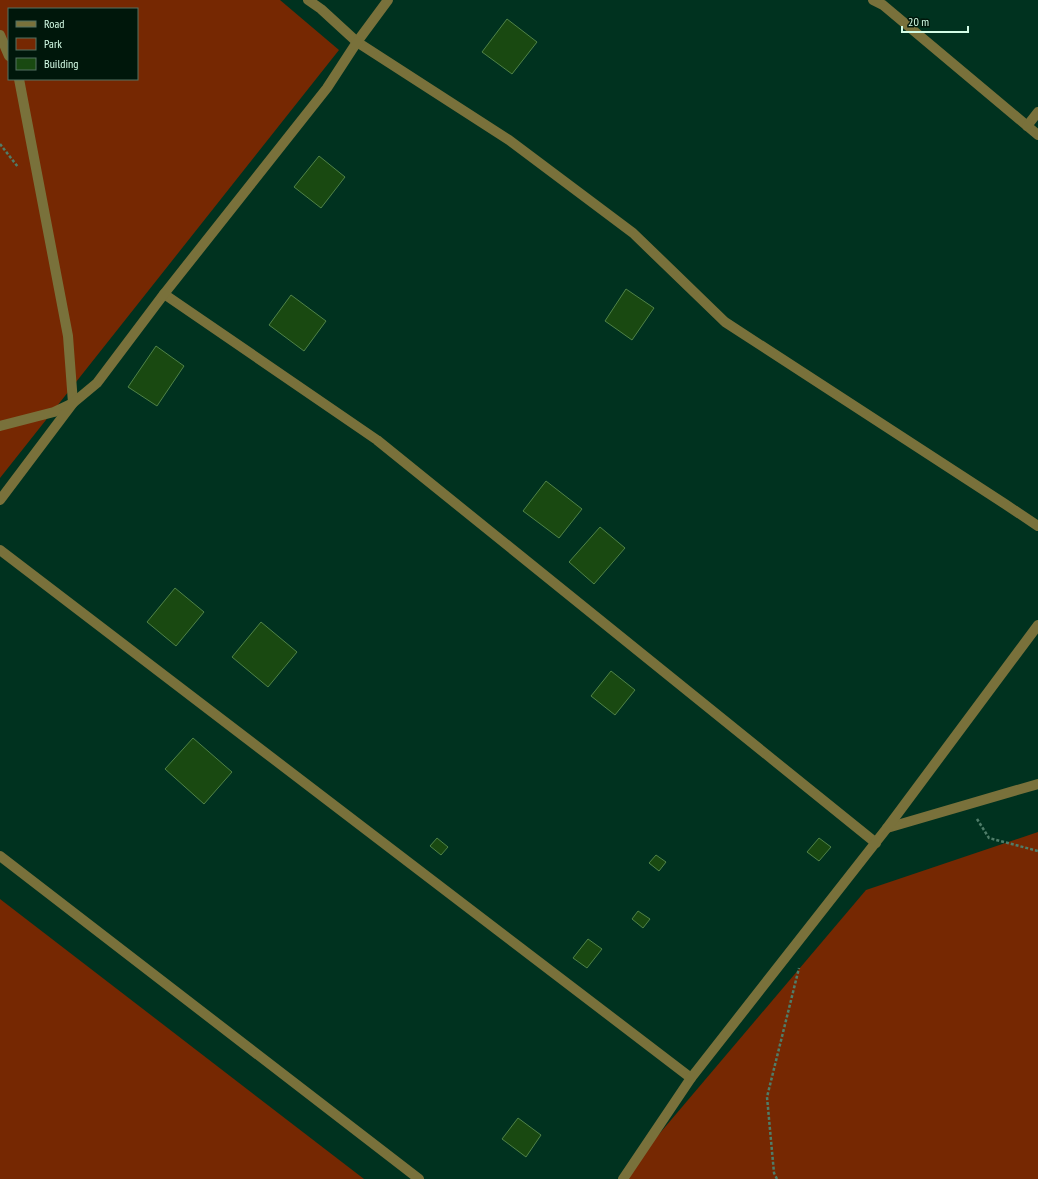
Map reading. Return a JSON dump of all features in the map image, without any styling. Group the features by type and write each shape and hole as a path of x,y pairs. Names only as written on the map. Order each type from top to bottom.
{"street":[{"path":"308,0 321,9 357,42 509,140 633,233 725,322 1038,526"},
{"path":"0,500 73,403 97,383 164,294 327,88 357,42 388,0"},
{"path":"873,0 883,5 1038,135"},
{"path":"0,35 8,54"},
{"path":"19,80 68,336 73,403"},
{"path":"1027,126 1038,112"},
{"path":"164,294 377,440 876,843"},
{"path":"0,426 54,412 73,403"},
{"path":"0,550 691,1078"},
{"path":"623,1179 691,1078 876,843 1038,625"},
{"path":"887,828 1038,784"},
{"path":"0,856 419,1179"}],"path":[{"path":"968,805 989,838 1038,851"},
{"path":"777,1179 774,1172 767,1096 800,965"}],"green space":[{"path":"0,0 280,0 339,50 0,478"},
{"path":"1038,832 1038,1179 621,1179 866,890"},
{"path":"0,899 364,1179 0,1179"}],"building":[{"path":"507,19 537,42 512,74 482,52"},
{"path":"319,156 345,177 321,208 294,187"},
{"path":"626,289 654,308 632,340 605,321"},
{"path":"291,295 326,321 304,351 269,325"},
{"path":"156,346 184,366 157,406 128,387"},
{"path":"546,481 582,509 559,538 523,511"},
{"path":"600,527 625,548 594,584 569,562"},
{"path":"175,588 204,612 176,646 147,622"},
{"path":"261,622 297,652 268,687 232,657"},
{"path":"611,671 635,690 615,715 591,696"},
{"path":"193,738 232,772 204,804 165,769"},
{"path":"437,838 448,847 441,855 430,846"},
{"path":"819,838 831,847 819,861 807,852"},
{"path":"656,855 666,862 659,871 649,863"},
{"path":"638,911 650,919 643,928 632,919"},
{"path":"588,939 602,949 587,968 573,958"},
{"path":"518,1118 541,1135 526,1157 502,1139"}]}
